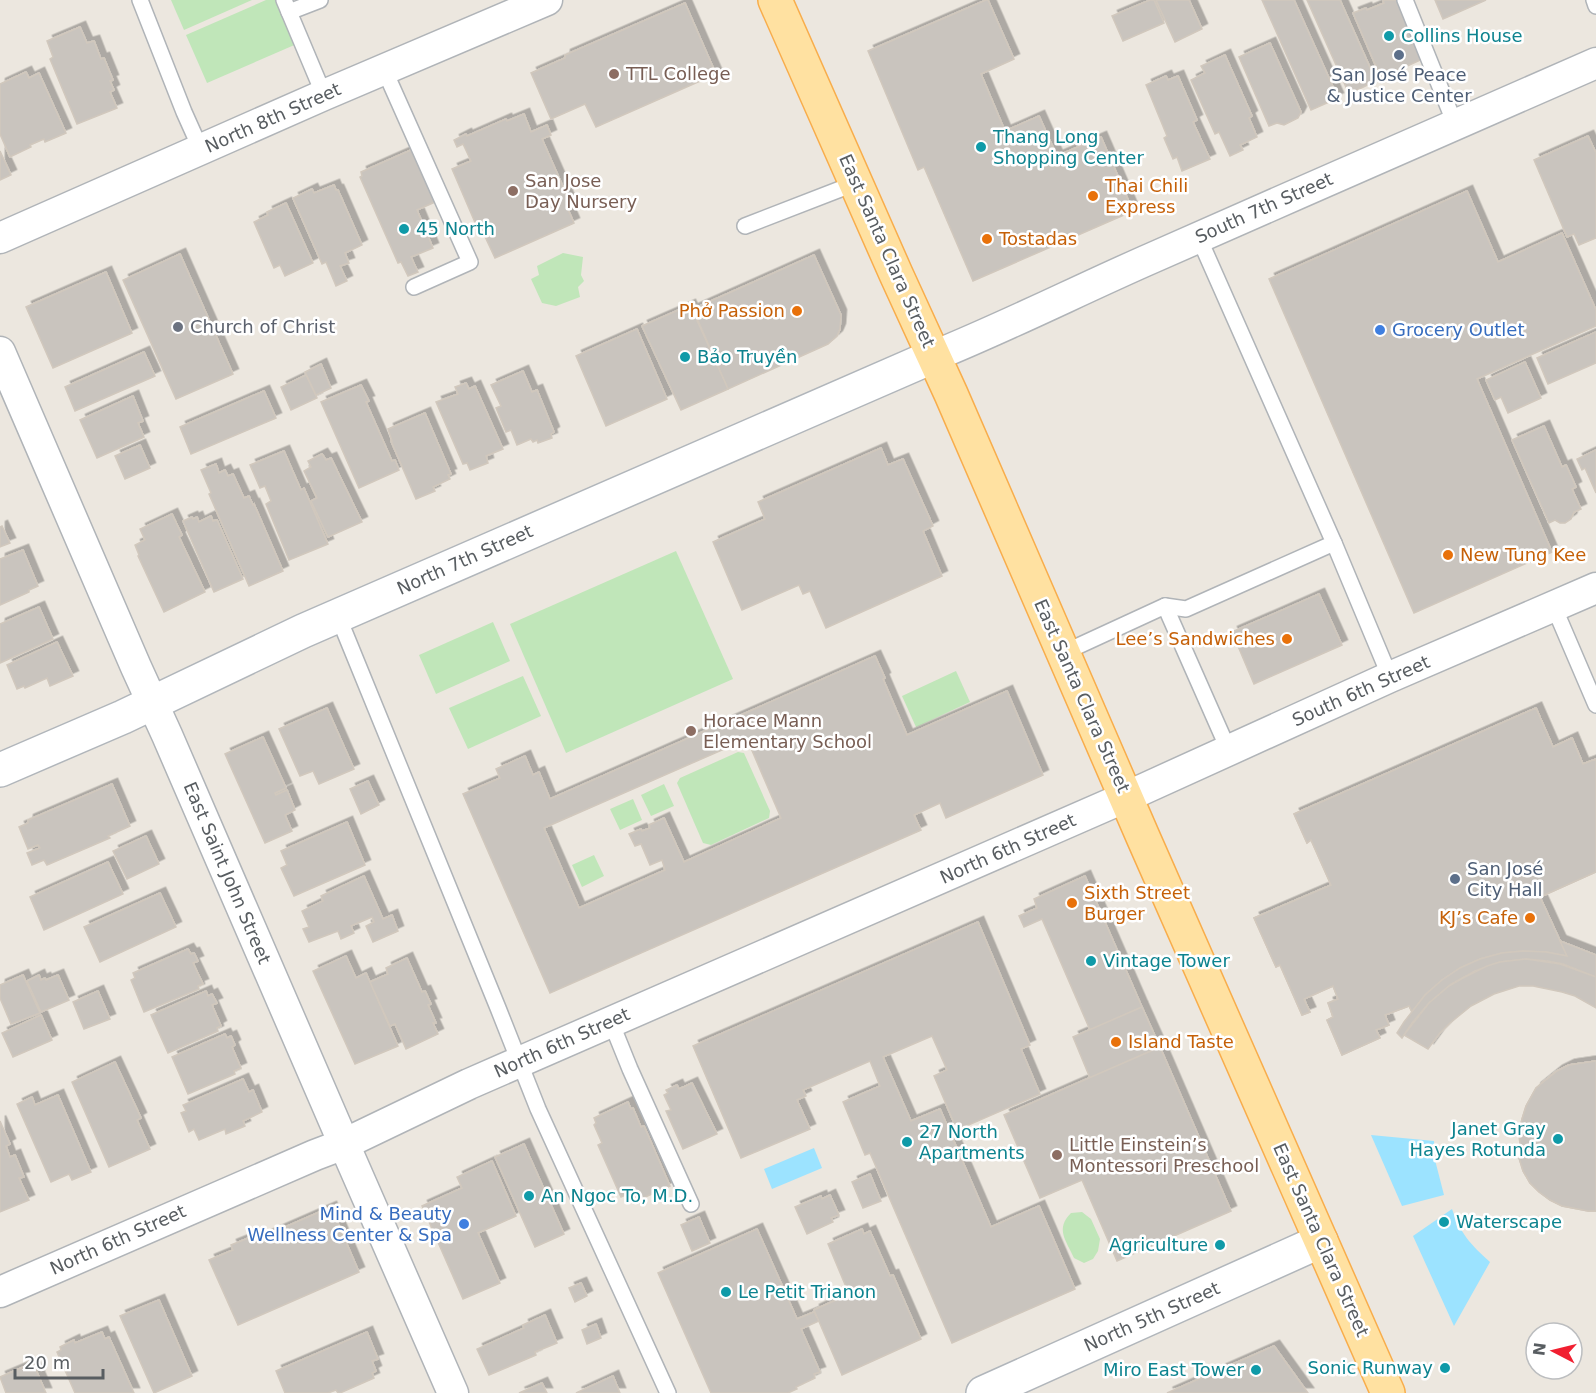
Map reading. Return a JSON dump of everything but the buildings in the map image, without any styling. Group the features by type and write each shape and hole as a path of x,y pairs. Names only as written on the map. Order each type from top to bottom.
{"main road":[{"name":"East Santa Clara Street","path":"776,0 1388,1393"}],"street":[{"name":"North 8th Street","path":"0,238 324,95 547,0"},
{"name":"South 7th Street","path":"934,356 981,337 1153,257 1596,63"},
{"name":"East Saint John Street","path":"0,352 453,1393"},
{"name":"North 7th Street","path":"0,770 152,703 338,616 934,356"},
{"name":"South 6th Street","path":"1126,797 1390,677 1596,588"},
{"name":"North 6th Street","path":"0,1292 344,1144 468,1084 1126,797"},
{"name":"North 5th Street","path":"983,1393 1321,1240"}],"lane":[{"path":"140,0 201,150"},
{"path":"320,0 286,6 324,95"},
{"path":"1405,0 1455,124"},
{"path":"1594,0 1596,6"},
{"path":"384,69 470,262 414,287"},
{"path":"745,226 856,183"},
{"path":"1199,238 1334,543 1390,677"},
{"path":"1063,653 1165,606 1186,609 1334,543"},
{"path":"1165,606 1229,751"},
{"path":"1554,607 1596,705"},
{"path":"338,616 538,1110 668,1393"},
{"path":"612,1022 630,1069 691,1204"}],"green space":[{"path":"171,0 252,0 184,30"},
{"path":"266,0 280,0 299,43 207,83 186,35"},
{"path":"563,253 583,257 581,275 584,281 578,287 580,297 556,306 542,303 531,279 539,275 537,266"},
{"path":"676,551 733,679 566,753 510,624"},
{"path":"493,622 510,661 436,694 419,655"},
{"path":"956,671 970,702 916,727 902,696"},
{"path":"523,676 541,716 468,749 449,708"},
{"path":"738,752 744,753 770,811 769,818 711,845 703,843 677,783 680,778"},
{"path":"664,784 674,806 651,816 641,795"},
{"path":"633,799 642,820 620,830 610,809"},
{"path":"594,855 604,876 582,887 572,865"},
{"path":"1082,1212 1091,1219 1100,1239 1098,1251 1093,1259 1084,1263 1074,1258 1063,1230 1066,1219 1071,1213"}],"water":[{"path":"1371,1135 1434,1141 1435,1160 1444,1195 1402,1206"},
{"path":"814,1148 822,1168 772,1189 764,1169"},
{"path":"1452,1209 1467,1238 1490,1262 1454,1326 1413,1236"}],"place":[{"name":"Collins House","path":"1389,36"},
{"name":"San José Peace & Justice Center","path":"1399,55"},
{"name":"TTL College","path":"614,74"},
{"name":"Thang Long Shopping Center","path":"981,147"},
{"name":"San Jose Day Nursery","path":"513,191"},
{"name":"Thai Chili Express","path":"1093,196"},
{"name":"45 North","path":"404,229"},
{"name":"Tostadas","path":"987,239"},
{"name":"Phở Passion","path":"797,311"},
{"name":"Church of Christ","path":"178,327"},
{"name":"Grocery Outlet","path":"1380,330"},
{"name":"Bảo Truyền","path":"685,357"},
{"name":"New Tung Kee","path":"1448,555"},
{"name":"Lee’s Sandwiches","path":"1287,639"},
{"name":"Horace Mann Elementary School","path":"691,731"},
{"name":"San José City Hall","path":"1455,879"},
{"name":"Sixth Street Burger","path":"1072,903"},
{"name":"KJ’s Cafe","path":"1530,918"},
{"name":"Vintage Tower","path":"1091,961"},
{"name":"Island Taste","path":"1116,1042"},
{"name":"Janet Gray Hayes Rotunda","path":"1558,1139"},
{"name":"27 North Apartments","path":"907,1142"},
{"name":"Little Einstein’s Montessori Preschool","path":"1057,1155"},
{"name":"An Ngoc To, M.D.","path":"529,1196"},
{"name":"Waterscape","path":"1444,1222"},
{"name":"Mind & Beauty Wellness Center & Spa","path":"464,1224"},
{"name":"Agriculture","path":"1220,1245"},
{"name":"Le Petit Trianon","path":"726,1292"},
{"name":"Sonic Runway","path":"1445,1368"},
{"name":"Miro East Tower","path":"1256,1370"}]}
